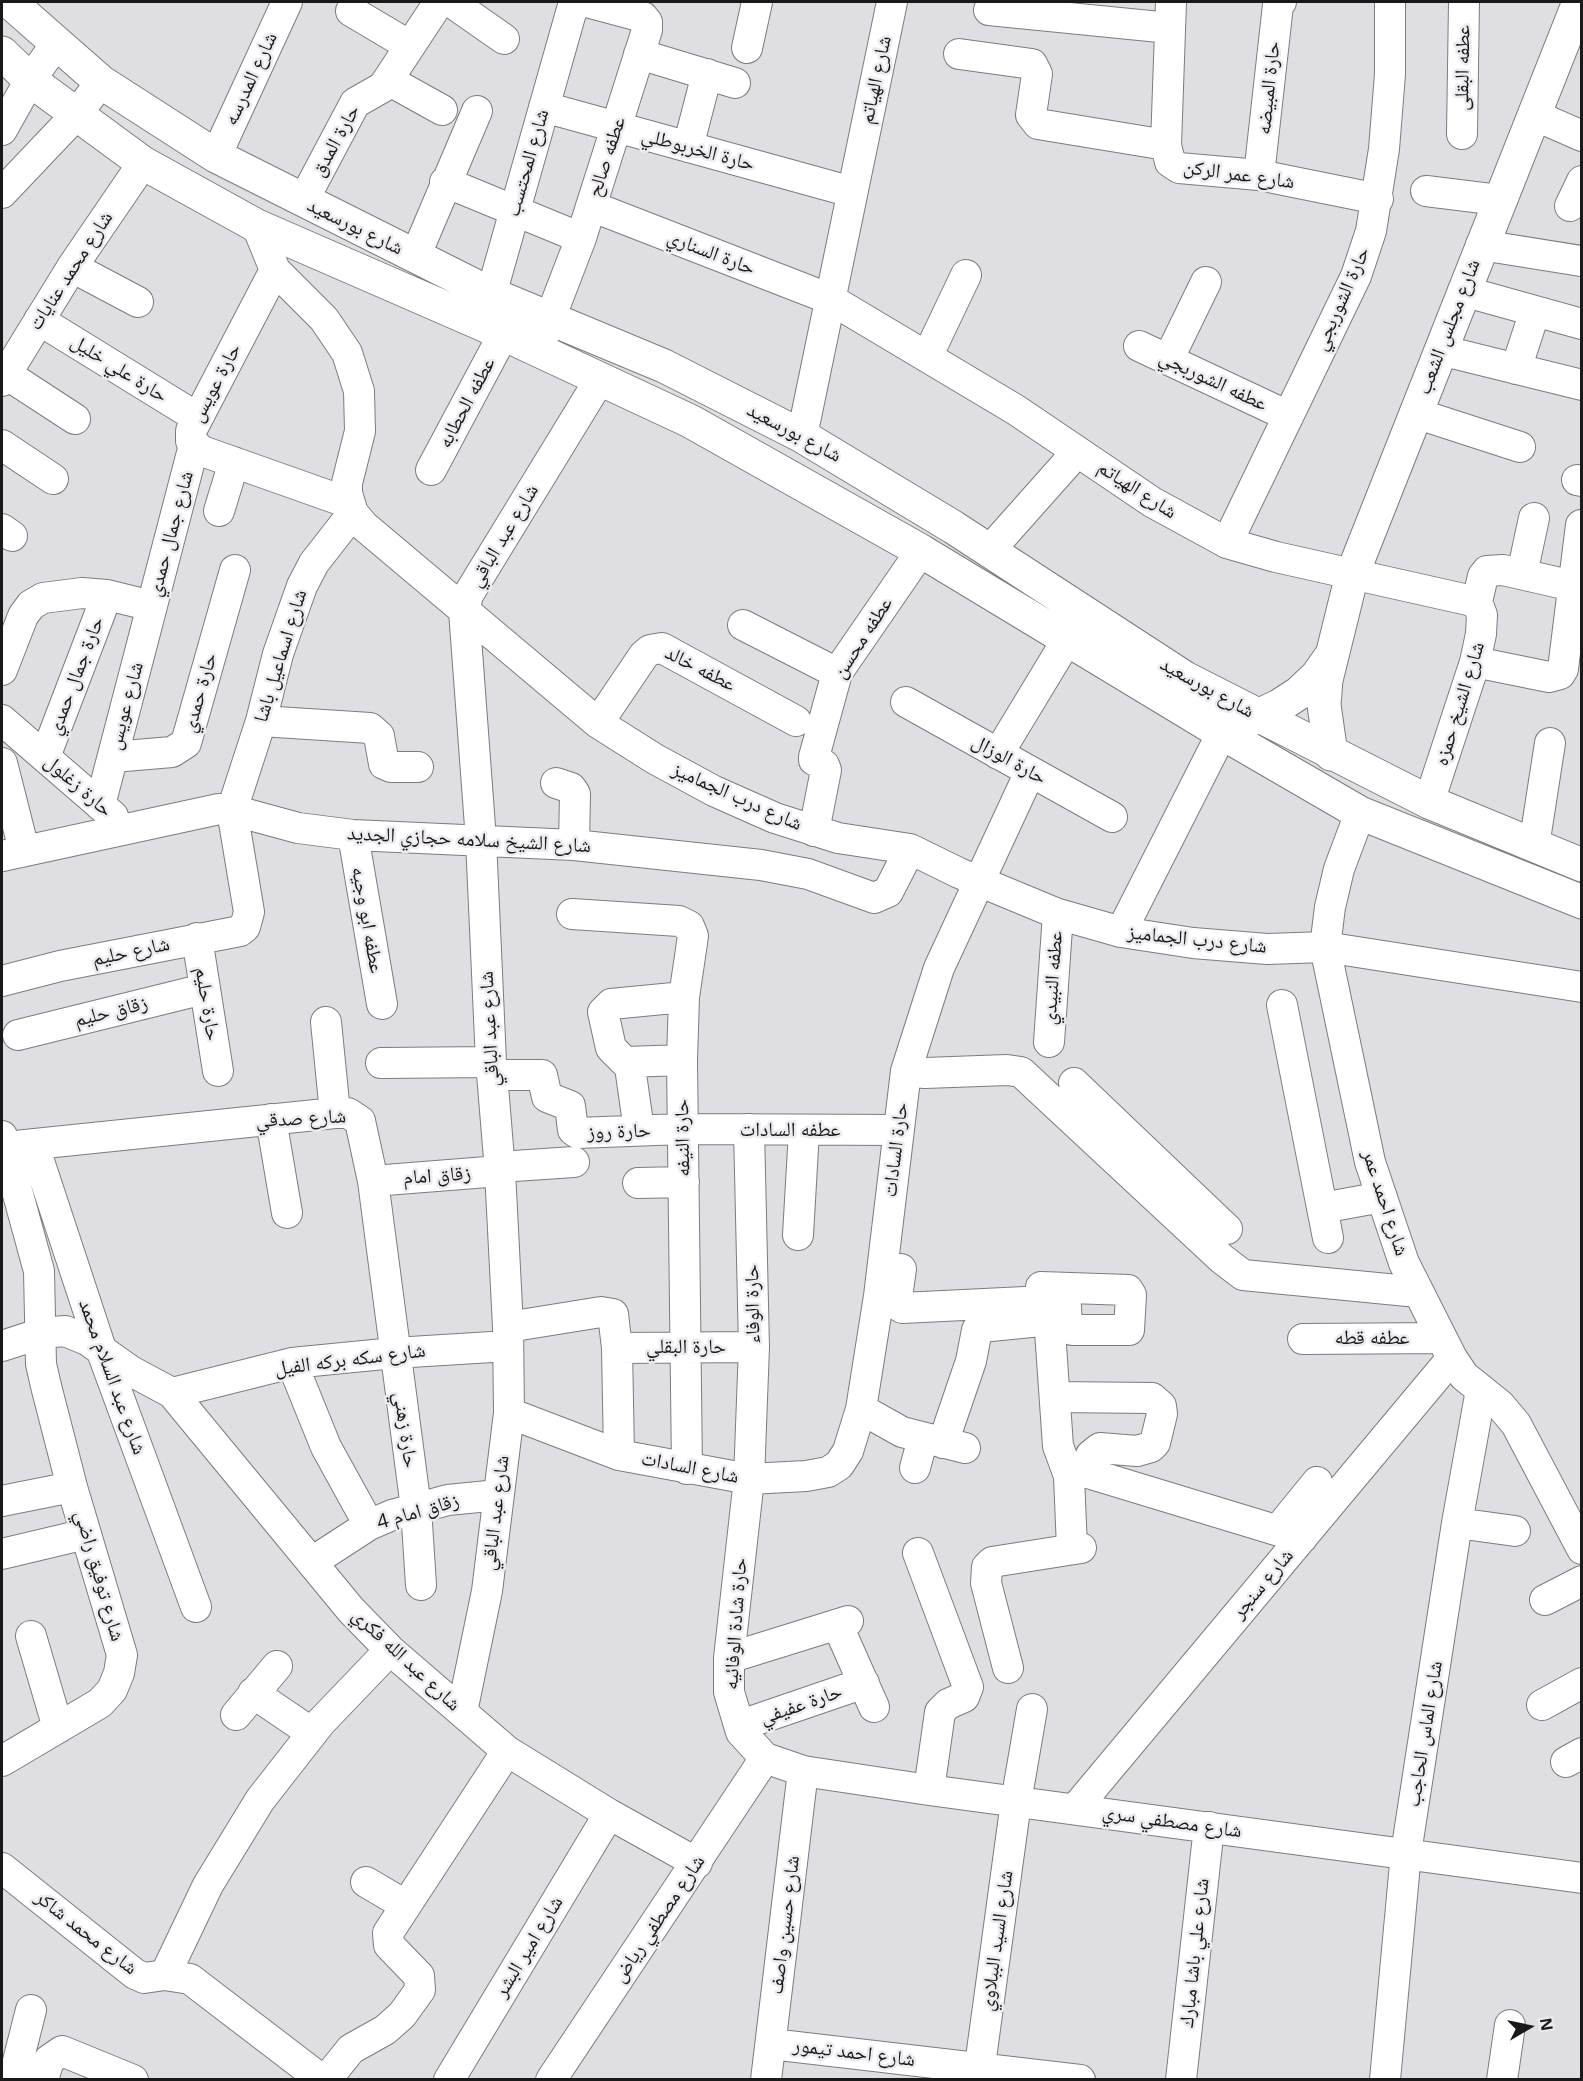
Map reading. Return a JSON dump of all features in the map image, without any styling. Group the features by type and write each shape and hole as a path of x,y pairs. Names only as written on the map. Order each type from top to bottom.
{"main road":[{"name":"شارع بورسعيد","path":"9,2 101,82 216,156 491,294 664,366 802,435 863,470 1131,646 1185,678 1429,802 1581,865"},
{"name":"شارع مجلس الشعب","path":"1331,753 1324,705 1331,656 1352,575 1579,2"},
{"name":"شارع بورسعيد","path":"2,53 30,80 143,163 257,226 690,420 921,551 1222,734 1360,813 1581,902"},
{"name":"شارع مجلس الشعب","path":"1222,734 1279,706 1299,693 1317,676 1331,656"}],"street":[{"name":"شارع المدرسه","path":"216,156 287,2"},
{"name":"حارة المدق","path":"303,201 355,103 380,90 439,2"},
{"path":"451,2 504,39"},
{"name":"شارع المحتسب","path":"493,330 491,294 513,210 574,2"},
{"name":"عطفه صالح","path":"538,351 581,238 647,30 647,22 643,17 587,2"},
{"path":"747,48 757,2"},
{"name":"شارع الهياتم","path":"802,435 892,2"},
{"name":"حارة المبيضه","path":"1259,176 1278,5 1281,2"},
{"name":"حارة الشوربجي","path":"1227,543 1356,276 1371,231 1378,199 1390,74 1390,2"},
{"name":"عطفه البقلى","path":"1462,134 1464,2"},
{"path":"989,10 1170,15 1166,145"},
{"path":"351,11 410,46"},
{"path":"2,130 30,80 56,44"},
{"path":"639,54 721,79 688,147"},
{"name":"شارع عمر الركن","path":"959,54 1032,64 1037,74 1031,115 1038,124 1166,145 1170,162 1174,166 1259,176 1378,199"},
{"path":"388,80 442,110"},
{"path":"2,193 76,115 101,82"},
{"name":"حارة الخربوطلي","path":"544,107 852,192"},
{"path":"414,257 477,111"},
{"path":"1534,116 1581,136"},
{"name":"شارع محمد عنايات","path":"4,378 72,267 143,163"},
{"path":"445,182 581,238"},
{"path":"1426,191 1499,200"},
{"name":"حارة السناري","path":"591,206 830,300"},
{"path":"257,226 276,270 324,319 347,352 359,391 360,431 347,483 351,508"},
{"path":"1482,245 1581,261"},
{"path":"72,267 138,302"},
{"name":"حارة عويس","path":"276,270 196,431 234,462 351,508"},
{"path":"927,357 966,275"},
{"path":"1168,360 1206,282"},
{"path":"1463,291 1581,324"},
{"name":"شارع الهياتم","path":"830,300 1016,410 1152,502 1227,543 1352,575 1477,602"},
{"path":"1516,369 1535,311"},
{"name":"حارة علي خليل","path":"39,320 196,431"},
{"name":"عطفه الحطابه","path":"431,470 493,330"},
{"name":"عطفه الشوربجي","path":"1138,346 1288,416"},
{"path":"1440,350 1581,385"},
{"path":"4,378 75,419"},
{"name":"شارع عبد الباقي","path":"462,1712 487,1591 509,1413 508,1336 500,1169 491,1068 481,840 464,611 468,595 600,379"},
{"path":"1415,413 1520,447"},
{"name":"شارع جمال حمدي","path":"2,670 22,616 31,605 43,598 57,595 107,595 152,606 196,431"},
{"path":"2,445 53,479"},
{"path":"989,551 1077,452"},
{"path":"219,511 234,462"},
{"name":"شارع درب الجماميز","path":"351,508 364,526 598,723 655,759 714,791 775,818 814,831 910,849 1058,915 1121,932 1193,943 1267,949 1325,946 1581,987"},
{"name":"شارع اسماعيل باشا","path":"232,810 261,721 278,654 302,586 314,562 351,508"},
{"path":"1534,518 1522,574 1577,587"},
{"path":"1475,662 1549,677 1560,674 1563,669 1577,587 1581,525"},
{"name":"عطفه محسن","path":"814,831 826,767 816,762 814,757 837,673 921,551"},
{"name":"حارة حمدي","path":"113,757 172,752 186,743 235,570"},
{"name":"شارع الشيخ حمزه","path":"1429,802 1475,662 1482,623 1477,602 1479,585 1487,571 1503,570 1522,574"},
{"name":"حارة جمال حمدي","path":"45,758 107,595"},
{"name":"شارع عويس","path":"100,805 152,606"},
{"path":"743,625 837,673"},
{"path":"998,753 1067,640"},
{"name":"عطفه خالد","path":"598,723 644,655 650,650 662,648 796,721"},
{"name":"حارة الوزال","path":"906,702 1113,817"},
{"name":"حارة زغلول","path":"2,720 126,828"},
{"path":"261,721 370,728 379,736 384,764 391,767 418,766"},
{"path":"1121,932 1222,734"},
{"path":"1534,846 1550,743"},
{"path":"2,763 13,853"},
{"name":"حارة السادات","path":"857,1420 888,1296 898,1130 917,1072 939,968 1030,772"},
{"path":"556,783 571,788 575,794 574,845"},
{"name":"شارع الشيخ سلامه حجازي الجديد","path":"13,853 219,809 232,810 298,828 353,835 574,845 761,865 808,874 874,898 888,892 910,849"},
{"name":"شارع حليم","path":"2,981 197,938 240,931 245,927 249,912 232,810"},
{"name":"شارع احمد عمر","path":"1360,813 1339,869 1330,907 1325,946 1370,1162 1404,1263 1446,1348 1464,1376 1500,1405 1516,1424 1579,1539"},
{"name":"عطفه ابو وجيه","path":"353,835 382,1004"},
{"name":"حارة النيفه","path":"572,914 684,923 693,936 684,997 682,1060 687,1469"},
{"name":"عطفه النبيدي","path":"1049,1042 1058,915"},
{"name":"حارة حليم","path":"197,938 218,1071"},
{"name":"زقاق حليم","path":"18,1035 204,990"},
{"path":"639,1130 632,1072 627,1062 610,1048 603,1015 605,1009 611,1004 684,997"},
{"path":"1282,1005 1328,1238"},
{"path":"326,1022 335,1113"},
{"path":"627,1062 682,1060"},
{"path":"381,1063 491,1068"},
{"name":"حارة روز","path":"491,1068 542,1075 547,1096 570,1106 573,1130 576,1133 682,1130"},
{"path":"1066,1293 902,1308 888,1296 917,1072 1007,1070 1021,1072 1090,1138 1213,1228"},
{"path":"1074,1083 1109,1116 1213,1228 1232,1268 1255,1278 1418,1292"},
{"name":"شارع صدقي","path":"14,1143 348,1113 360,1121 373,1181 394,1353"},
{"path":"1090,1138 1109,1116"},
{"path":"271,1119 287,1213"},
{"name":"حارة الوفاء","path":"749,1129 754,1347 749,1479"},
{"name":"عطفه السادات","path":"682,1130 898,1130"},
{"path":"798,1235 804,1131"},
{"name":"شارع توفيق راضي","path":"2,1761 100,1703 112,1690 119,1673 122,1655 72,1487 41,1364 39,1271 8,1178 14,1143"},
{"name":"شارع عبد السلام محمد","path":"14,1143 100,1349 196,1607"},
{"name":"زقاق امام","path":"373,1181 574,1162"},
{"path":"638,1183 684,1182"},
{"path":"1322,1208 1382,1197"},
{"name":"شارع سكه بركه الفيل","path":"172,1393 292,1363 394,1353 508,1336 608,1311 615,1319 617,1348"},
{"path":"915,1468 944,1443 971,1361 974,1335 981,1327 1041,1321 1046,1324 1050,1331 1058,1446 1076,1470 1077,1548 992,1562 987,1567 986,1583 997,1659"},
{"path":"2,1346 42,1334 65,1331 100,1349 131,1371 172,1393"},
{"name":"عطفه قطه","path":"1303,1339 1446,1348"},
{"name":"حارة البقلي","path":"617,1348 686,1345 754,1347"},
{"path":"617,1348 619,1455"},
{"name":"شارع سنجر","path":"1075,1809 1290,1534 1446,1348"},
{"name":"حارة زهني","path":"394,1353 416,1508 421,1585"},
{"path":"292,1363 326,1448 369,1525"},
{"name":"شارع الماس الحاجب","path":"1384,2079 1406,1853 1457,1523 1481,1390"},
{"name":"شارع عبد الله فكري","path":"172,1393 351,1610 390,1650 507,1751 609,1814 697,1863"},
{"path":"1055,1397 1152,1398 1161,1406 1162,1414 1155,1443 1151,1447 1137,1451 1100,1448 1076,1470"},
{"name":"شارع السادات","path":"509,1413 619,1455 749,1479 828,1472 839,1465 848,1451 857,1420"},
{"path":"857,1420 944,1443"},
{"path":"1076,1470 1290,1534 1317,1482"},
{"name":"حارة شادة الوفائيه","path":"749,1479 729,1658 729,1692 741,1732 765,1758"},
{"path":"2,1501 72,1487"},
{"name":"زقاق امام 4","path":"312,1562 369,1525 416,1508 448,1500 498,1495"},
{"path":"1457,1523 1515,1531"},
{"path":"2,1554 86,1534"},
{"path":"918,1552 968,1687 964,1697 948,1704 940,1712 929,1790"},
{"path":"1545,1600 1581,1581"},
{"name":"حارة عفيفي","path":"729,1658 842,1617 870,1689 753,1721 741,1732"},
{"path":"31,1636 58,1728"},
{"path":"165,1975 208,1885 260,1800 312,1733 390,1650"},
{"path":"277,1666 244,1704 312,1733"},
{"path":"1542,1705 1581,1683"},
{"name":"شارع السيد الببلاوي","path":"979,2074 1016,1802 1032,1709"},
{"path":"324,2079 351,2049 385,2030 402,2016 420,1990 419,1976 393,1950 387,1939 390,1927 507,1751"},
{"name":"شارع مصطفي سري","path":"765,1758 803,1771 929,1790 1581,1878"},
{"name":"شارع مصطفي رياض","path":"551,2079 765,1758"},
{"name":"شارع حسين واصف","path":"766,2079 803,1771"},
{"name":"شارع امير البشر","path":"450,2079 609,1814"},
{"name":"شارع علي باشا مبارك","path":"1181,2079 1209,1827"},
{"name":"شارع محمد شاكر","path":"2,1868 135,1974 144,1978 165,1975 190,1979 324,2079"},
{"path":"366,1882 405,1905"},
{"path":"31,2010 23,2041 29,2076 57,2052"},
{"path":"1502,2079 1510,2025"},
{"path":"23,2041 57,2052 68,2052 133,2079"},
{"name":"شارع احمد تيمور","path":"771,2044 979,2074 1080,2079"}]}
